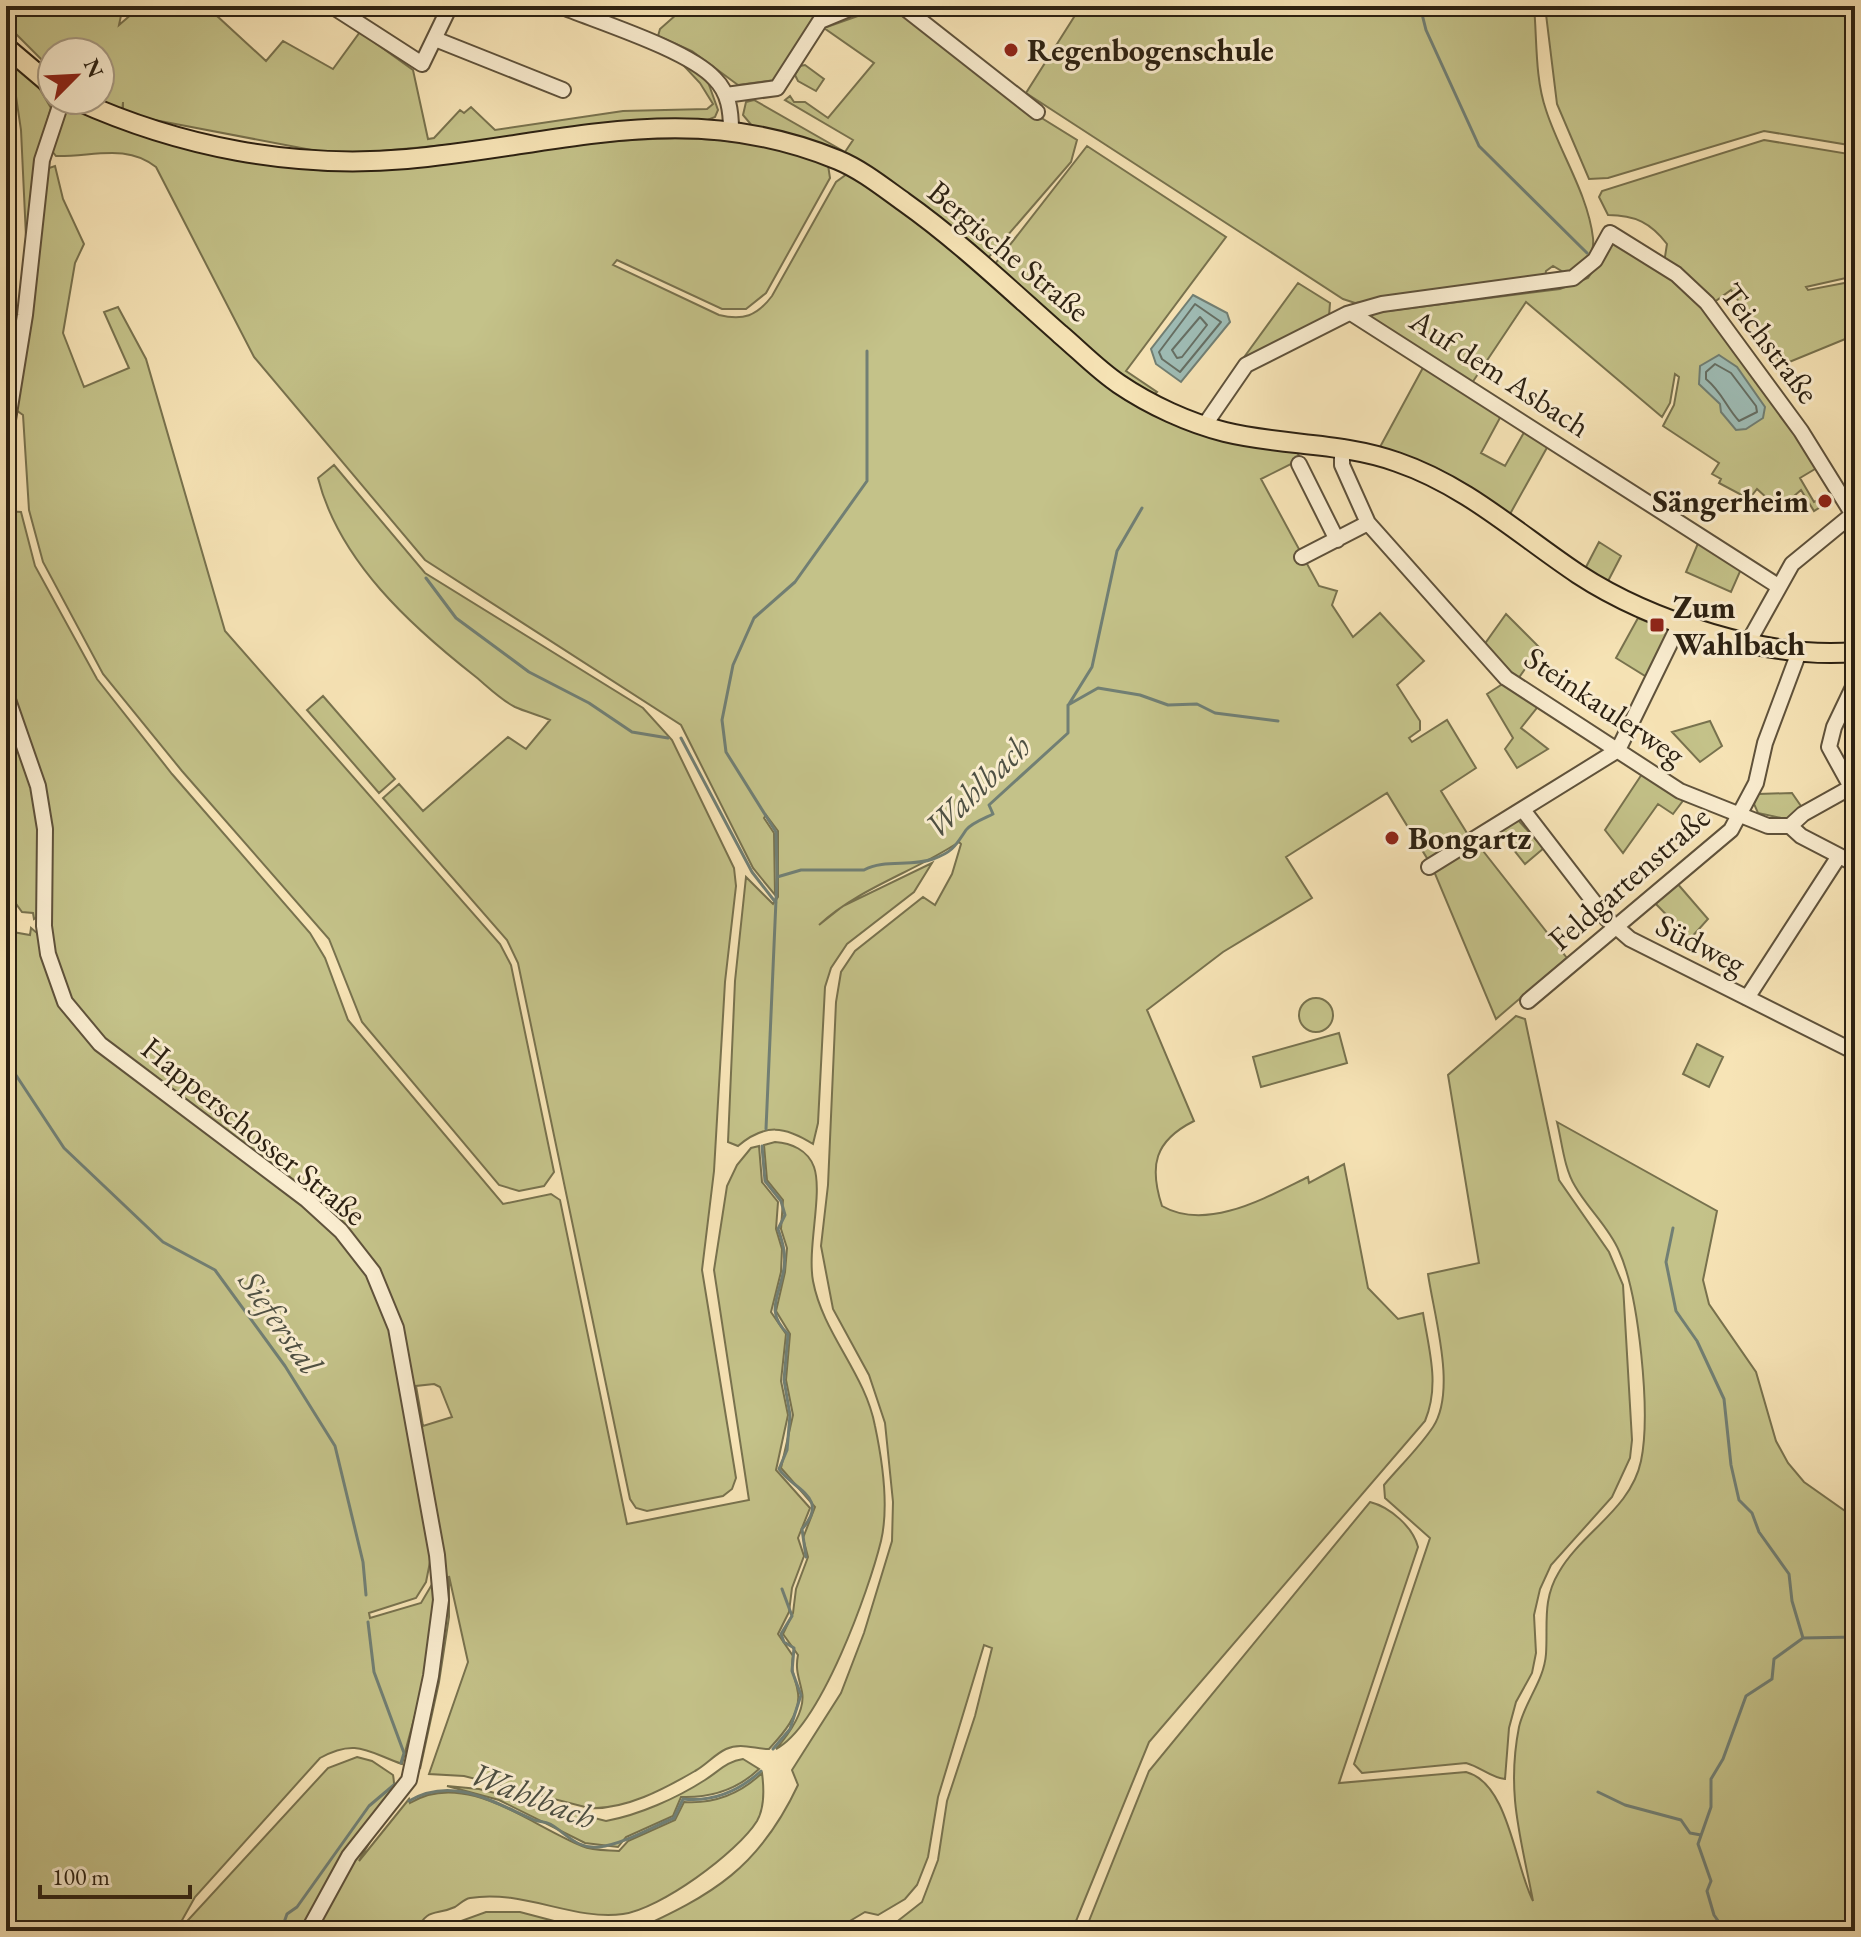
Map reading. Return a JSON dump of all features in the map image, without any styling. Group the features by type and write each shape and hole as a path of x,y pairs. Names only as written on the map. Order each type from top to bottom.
{"main road":[{"path":"6,47 36,72"},
{"name":"Bergische Straße","path":"111,116 204,145 270,156 339,161 403,159 585,133 667,126 731,130 794,145 842,162 876,182 928,219 1117,383 1204,426 1228,433 1342,447 1398,462 1480,501 1579,574 1636,606 1680,623 1799,652 1855,652"}],"street":[{"path":"332,6 422,64 450,6"},
{"path":"560,6 696,63 716,79 726,95 731,130"},
{"path":"726,95 777,88 820,21 856,6"},
{"path":"902,6 1037,112"},
{"path":"435,39 563,90"},
{"path":"6,432 25,315 42,160 57,116"},
{"name":"Teichstraße","path":"1351,313 1382,304 1573,278 1595,260 1610,233 1676,274 1707,303 1766,381 1854,516"},
{"path":"1204,426 1246,365 1351,313"},
{"name":"Auf dem Asbach","path":"1351,313 1778,586"},
{"name":"Steinkaulerweg","path":"1342,447 1342,465 1368,523 1506,678 1680,791 1768,826 1790,826"},
{"path":"1299,464 1337,540"},
{"path":"1749,641 1796,559 1854,516"},
{"path":"1302,557 1368,523"},
{"path":"1429,867 1618,750 1680,623"},
{"name":"Feldgartenstraße","path":"1528,1001 1731,830 1741,816 1799,652"},
{"path":"1855,683 1834,727 1829,747 1853,786 1803,814 1790,826 1855,864"},
{"name":"Happerschosser Straße","path":"6,694 38,786 45,829 44,926 48,954 65,1002 100,1044 307,1200 341,1231 373,1272 396,1328 437,1555 441,1600 431,1676 409,1780 349,1856 308,1931"},
{"name":"Südweg","path":"1523,810 1616,927 1630,939 1855,1052"},
{"path":"1747,998 1839,856"}],"shaded area":[{"path":"13,6 123,6 119,25 141,6 222,6 216,15 266,61 283,41 333,69 360,32 413,70 428,139 434,138 460,110 464,113 471,107 495,130 623,111 707,109 713,104 700,83 684,66 686,63 708,82 718,110 715,117 705,121 338,155 123,114 123,102 122,113 116,110 116,36 36,36 36,54 16,34"},
{"path":"686,6 820,6 776,80 738,85 692,51 658,36 660,29"},
{"path":"868,6 893,6 1019,104 1077,140 1071,162 988,258 916,203 753,127 743,115 746,102 754,100 845,152 853,140 785,100 790,96 794,102 805,102 828,118 874,63 824,28 861,15"},
{"path":"1081,6 1534,6 1542,98 1585,205 1593,238 1590,256 1582,265 1565,273 1553,266 1546,271 1545,279 1355,303 1343,299 1026,93"},
{"path":"1545,6 1854,6 1855,146 1764,131 1608,178 1589,179 1557,104"},
{"path":"6,55 35,81 36,116 49,116 39,148 24,275 26,237 21,130 13,76 6,65"},
{"path":"805,65 824,79 816,91 798,81 795,75 800,66"},
{"path":"63,116 94,116 234,158 334,171 460,160 566,146 673,138 725,141 777,149 828,165 830,178 766,293 746,309 722,309 617,260 613,265 719,315 749,315 772,296 836,182 847,174 886,195 1125,394 1295,449 1301,459 1261,479 1319,586 1337,591 1332,605 1353,637 1380,613 1424,661 1397,685 1420,721 1420,730 1409,738 1412,742 1447,720 1476,768 1441,791 1470,838 1430,863 1387,793 1286,857 1312,898 1223,952 1147,1010 1194,1121 1170,1137 1158,1156 1156,1179 1162,1206 1180,1213 1217,1214 1256,1202 1308,1177 1309,1183 1344,1164 1368,1288 1398,1319 1423,1313 1433,1381 1429,1408 1425,1421 1149,1742 1072,1931 885,1931 922,1902 938,1860 947,1801 975,1716 992,1648 984,1645 938,1797 928,1857 917,1885 905,1899 878,1915 865,1912 833,1931 633,1931 687,1905 731,1876 767,1838 783,1814 798,1785 792,1770 841,1693 864,1633 892,1541 893,1502 885,1423 869,1375 833,1309 821,1246 828,1185 836,1002 841,972 855,951 923,897 935,905 952,874 961,844 959,842 845,905 932,863 914,892 847,944 831,968 825,987 818,1123 813,1144 793,1133 775,1130 757,1133 738,1146 728,1142 735,981 746,877 773,904 778,897 778,831 766,815 764,818 774,833 775,895 753,868 681,725 425,560 254,357 156,167 133,155 121,153 56,156 52,151"},
{"path":"1764,140 1855,155 1855,276 1806,287 1808,290 1855,281 1855,335 1782,365 1731,290 1713,303 1664,263 1667,244 1655,231 1634,219 1608,215 1599,197 1602,191"},
{"path":"1087,146 1226,237 1126,371 1157,392 1154,395 1131,385 995,264"},
{"path":"55,166 63,199 84,244 75,263 63,333 84,387 129,368 104,312 118,307 146,359 225,631 500,944 511,965 554,1172 544,1186 519,1191 499,1185 362,1022 329,939 182,771 103,674 43,562 29,510 23,415 16,410 34,301 46,175 49,168"},
{"path":"1614,242 1693,291 1820,466 1800,478 1814,502 1818,500 1822,506 1814,511 1801,490 1779,509 1757,489 1749,499 1719,483 1721,479 1712,474 1719,463 1663,426 1674,405 1679,377 1675,374 1670,403 1662,417 1526,302 1472,383 1371,318 1372,313 1560,289 1588,278 1607,250 1606,245"},
{"path":"1298,283 1330,303 1329,316 1242,360"},
{"path":"1425,364 1502,414 1481,453 1505,466 1526,429 1549,444 1510,514 1440,470 1380,447"},
{"path":"334,465 425,573 643,708 672,740 734,868 736,886 725,982 714,1171 702,1270 736,1478 732,1489 723,1496 647,1511 636,1508 630,1499 518,963 507,940 383,798 399,784 423,811 508,737 526,749 550,720 515,707 500,697 427,636 380,590 342,537 328,508 318,478"},
{"path":"6,511 21,512 35,566 97,679 172,774 310,933 325,958 348,1020 503,1204 551,1194 560,1200 627,1524 749,1500 714,1270 727,1186 737,1165 751,1148 759,1146 762,1182 778,1202 776,1229 782,1249 781,1272 771,1312 786,1334 781,1381 788,1415 776,1470 810,1508 798,1538 804,1556 792,1588 789,1612 778,1634 793,1656 797,1709 790,1724 769,1749 732,1747 657,1791 603,1808 589,1808 464,1776 429,1774 468,1662 449,1576 449,1617 420,1769 441,1648 410,1372 364,1251 108,1043 73,1002 61,980 49,932 50,829 6,678","holes":["434,1384 440,1387 452,1417 423,1426 416,1386"]},
{"path":"1699,541 1742,567 1731,592 1686,572"},
{"path":"1599,542 1621,556 1607,583 1585,569"},
{"path":"1506,614 1544,652 1532,669 1527,666 1518,679 1484,645"},
{"path":"1638,618 1672,632 1650,679 1616,658"},
{"path":"1501,685 1511,685 1540,704 1521,728 1548,749 1517,768 1505,749 1513,738 1487,694"},
{"path":"323,696 395,779 379,793 307,710"},
{"path":"6,709 37,807 37,917 34,919 33,913 22,912 6,890"},
{"path":"1710,721 1722,746 1700,762 1672,732"},
{"path":"1642,774 1685,798 1673,814 1658,804 1623,853 1605,830"},
{"path":"1792,793 1803,809 1786,819 1758,813 1754,804 1758,794"},
{"path":"1517,819 1544,848 1525,864 1498,830"},
{"path":"1476,842 1567,958 1496,1019 1433,869"},
{"path":"1676,882 1708,919 1690,939 1653,901"},
{"path":"6,922 13,932 30,935 31,928 37,933 64,1007 329,1226 371,1279 390,1329 431,1557 426,1582 416,1598 369,1613 370,1618 421,1603 434,1581 430,1650 402,1764 353,1748 320,1758 195,1897 176,1931 6,1931"},
{"path":"1316,998 1328,1003 1333,1015 1328,1027 1316,1032 1304,1027 1299,1015 1304,1003"},
{"path":"1516,1016 1525,1019 1559,1180 1609,1252 1623,1285 1632,1440 1630,1458 1612,1497 1551,1565 1540,1589 1534,1615 1536,1653 1532,1673 1516,1702 1509,1728 1505,1779 1466,1763 1362,1773 1354,1764 1430,1538 1385,1498 1384,1485 1428,1435 1440,1412 1444,1373 1428,1274 1479,1263 1448,1075"},
{"path":"1339,1033 1347,1063 1261,1087 1253,1057"},
{"path":"1697,1044 1723,1057 1709,1087 1683,1074"},
{"path":"1557,1122 1717,1211 1703,1280 1709,1304 1756,1372 1776,1441 1788,1463 1804,1482 1855,1518 1855,1931 1085,1931 1149,1771 1370,1502 1400,1519 1418,1547 1339,1783 1466,1772 1480,1779 1501,1809 1533,1901 1520,1836 1515,1794 1515,1751 1525,1708 1545,1664 1550,1592 1569,1558 1617,1507 1636,1478 1644,1440 1645,1414 1641,1354 1626,1271 1615,1242 1571,1179"},
{"path":"775,1142 798,1148 808,1156 814,1167 817,1191 813,1281 826,1319 870,1407 884,1483 881,1541 854,1622 826,1686 810,1713 793,1735 776,1749 791,1730 803,1700 797,1669 798,1655 783,1634 793,1613 796,1589 808,1557 803,1538 815,1507 781,1468 793,1415 786,1380 790,1334 776,1311 787,1248 781,1229 783,1200 767,1180 764,1145"},
{"path":"357,1757 372,1761 393,1775 394,1788 389,1811 359,1861 409,1799 410,1803 431,1794 453,1792 475,1796 582,1846 619,1851 628,1841 675,1820 684,1802 726,1796 762,1773 763,1804 760,1816 747,1834 716,1863 657,1902 623,1914 586,1913 489,1896 468,1899 455,1907 428,1915 416,1931 178,1931 328,1768"},
{"path":"743,1759 759,1769 723,1791 681,1797 673,1816 626,1837 618,1847 585,1843 499,1800 447,1786 479,1789 606,1821 631,1815 670,1799 727,1764"},
{"path":"486,1912 520,1912 592,1931 456,1931 461,1921"}],"water":[{"path":"1193,295 1227,313 1230,322 1181,382 1156,364 1151,349"},
{"path":"1719,355 1737,367 1765,407 1763,418 1746,429 1736,430 1721,412 1720,404 1699,384 1700,366"}],"waterway":[{"path":"1420,6 1426,30 1479,146 1587,253"},
{"path":"777,877 776,832 726,752 722,720 733,665 754,618 795,582 867,481 867,351"},
{"path":"1069,704 1092,667 1117,551 1142,508"},
{"path":"426,578 456,618 529,672 589,703 632,732 668,738"},
{"name":"Wahlbach","path":"766,1129 777,877 801,870 864,870 880,865 925,861 945,854 968,827 993,814 989,805 1068,733 1068,705 1098,688 1140,695 1168,705 1197,704 1215,713 1278,721"},
{"path":"681,738 752,872 776,903"},
{"name":"Sieferstal","path":"6,1060 64,1148 163,1242 215,1270 285,1366 335,1446 363,1562 366,1595"},
{"name":"Wahlbach","path":"762,1146 765,1181 781,1201 785,1215 778,1229 785,1263 775,1310 788,1334 784,1380 790,1415 787,1450 779,1469 811,1501 810,1518 802,1529 806,1557"},
{"path":"1673,1228 1666,1262 1676,1311 1697,1341 1724,1399 1731,1465 1739,1500 1752,1513 1759,1532 1789,1574 1792,1601 1803,1638"},
{"name":"Wahlbach","path":"773,1749 790,1729 801,1695 792,1671 794,1648 784,1642 781,1634 792,1616 782,1589"},
{"name":"Sieferstal","path":"368,1622 374,1672 404,1753 401,1763"},
{"path":"1725,1931 1714,1915 1707,1891 1711,1881 1698,1844 1711,1807 1711,1779 1723,1759 1746,1696 1772,1679 1774,1659 1803,1638 1855,1637"},
{"name":"Wahlbach","path":"409,1801 441,1791 471,1794 550,1824 584,1846 599,1847 627,1839 674,1818 683,1799 704,1799 725,1794 761,1771"},
{"name":"Wahlbach","path":"281,1931 287,1914 297,1907 369,1806 395,1784"},
{"path":"1598,1792 1625,1805 1681,1820 1690,1833 1701,1835"}],"place":[{"name":"Regenbogenschule","path":"1011,50"},
{"name":"Sängerheim","path":"1825,501"},
{"name":"Zum Wahlbach","path":"1657,625"},
{"name":"Bongartz","path":"1392,838"}]}
